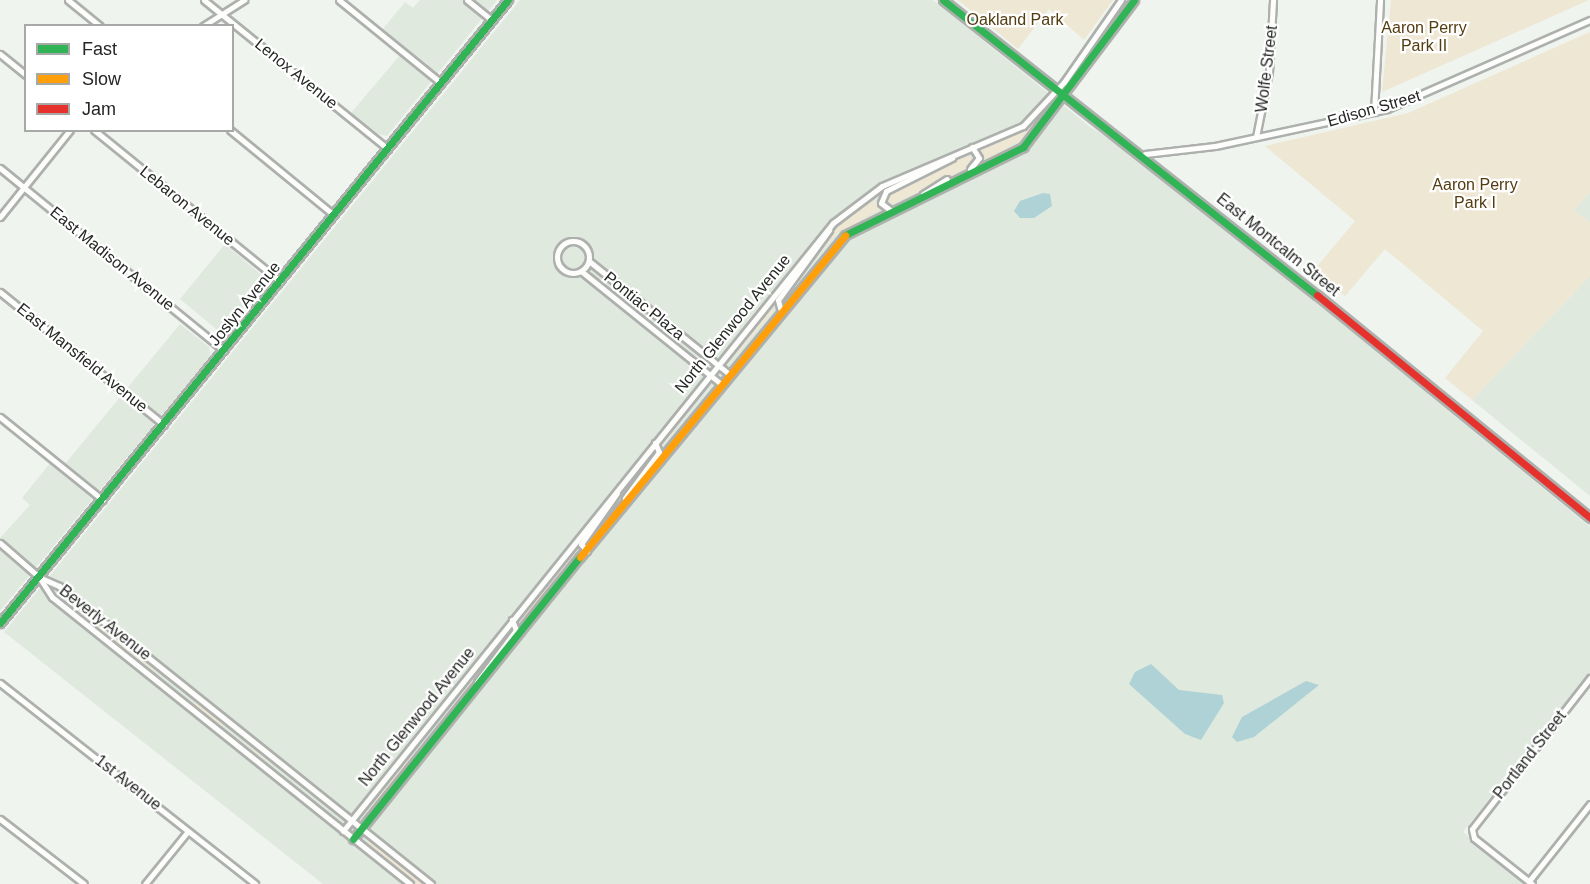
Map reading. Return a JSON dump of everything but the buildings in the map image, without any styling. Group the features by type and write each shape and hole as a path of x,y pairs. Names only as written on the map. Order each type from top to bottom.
{"main road":[{"name":"Joslyn Avenue","path":"0,623 103,500 508,0"},
{"name":"East Montcalm Street","path":"943,0 1065,97 1145,154 1590,518"},
{"name":"North Glenwood Avenue","path":"353,839 587,552 780,308 840,238 890,210 1014,154 1065,97 1134,0"}],"street":[{"path":"68,0 98,24"},
{"name":"Lenox Avenue","path":"204,0 233,24"},
{"path":"206,24 244,0"},
{"path":"339,0 441,83"},
{"path":"467,0 492,20"},
{"name":"North Glenwood Avenue","path":"343,831 833,223 876,189 961,151 1017,130 1056,90 1121,0"},
{"name":"Wolfe Street","path":"1256,137 1269,72 1273,0"},
{"path":"1374,112 1380,0"},
{"name":"Edison Street","path":"1145,154 1256,137 1374,112 1440,89 1590,20"},
{"name":"Lenox Avenue","path":"234,25 387,149"},
{"path":"0,54 24,73"},
{"path":"0,217 68,132"},
{"name":"Lebaron Avenue","path":"96,132 280,281"},
{"path":"232,132 334,215"},
{"name":"North Glenwood Avenue","path":"920,198 927,188 975,166 978,155 972,147"},
{"name":"North Glenwood Avenue","path":"890,210 881,203 886,190 961,151"},
{"name":"East Madison Avenue","path":"0,168 224,351"},
{"name":"North Glenwood Avenue","path":"780,308 778,300 833,223"},
{"name":"Pontiac Plaza","path":"720,383 581,271 560,267 560,246 581,243 589,261 728,373"},
{"path":"581,271 589,261"},
{"name":"East Mansfield Avenue","path":"0,292 164,425"},
{"path":"0,417 103,500"},
{"name":"North Glenwood Avenue","path":"620,508 659,452 655,442"},
{"name":"North Glenwood Avenue","path":"587,552 581,544 622,484"},
{"path":"0,543 39,577"},
{"name":"Beverly Avenue","path":"39,577 59,586 431,884"},
{"name":"Beverly Avenue","path":"39,577 52,597 410,884"},
{"name":"North Glenwood Avenue","path":"474,689 517,629 512,620"},
{"name":"Portland Street","path":"1530,883 1471,832 1590,678"},
{"name":"1st Avenue","path":"0,683 255,884"},
{"path":"1530,883 1590,804"},
{"path":"0,819 84,884"},
{"path":"145,884 188,831"}],"shaded area":[{"path":"420,0 497,0 387,136 378,134 351,113 400,55 377,36 405,2 413,8"},
{"path":"520,0 933,0 1089,126 1150,166 1590,527 1590,682 1585,678 1463,832 1524,884 323,884 4,632"},
{"path":"1590,192 1590,223 1574,210"},
{"path":"225,244 267,280 222,334 180,299"},
{"path":"1590,276 1590,496 1472,400"},
{"path":"180,324 209,347 211,356 0,611 0,538 30,505 22,498 55,457 65,464"}],"green space":[{"name":"Oakland Park","path":"958,0 1113,0 1084,40 1049,9 1018,49"},
{"name":"Aaron Perry Park II","path":"1391,0 1589,0 1382,92"},
{"name":"Aaron Perry Park I","path":"1590,32 1590,192 1574,210 1590,223 1590,276 1472,400 1445,378 1483,331 1385,249 1345,296 1314,270 1355,221 1265,146 1408,113"},
{"path":"1049,108 1022,139 986,163 981,148 1019,133"},
{"path":"966,154 973,159 967,168 893,204 887,202 893,189"},
{"path":"873,196 879,210 834,237 779,300 842,219"},
{"path":"770,308 773,312 732,360 759,320"},
{"path":"705,389 665,443 663,440"},
{"path":"655,449 615,507 585,544 626,485"},
{"path":"573,551 579,554 555,587 548,581"},
{"path":"545,584 553,591 523,623 519,618"},
{"path":"55,594 137,653 172,682 128,653"},
{"path":"511,628 514,629 454,705 485,660"},
{"path":"197,701 223,723 221,727 194,705"},
{"path":"432,726 395,780 362,817 362,814"},
{"path":"229,734 280,768 338,816 279,769"},
{"path":"370,840 424,884 416,884 367,844"}],"water":[{"path":"1043,193 1050,194 1052,206 1034,218 1020,218 1014,211 1020,201"},
{"path":"1151,664 1179,690 1222,695 1224,703 1201,740 1185,734 1129,684 1135,672"},
{"path":"1306,681 1319,685 1254,737 1237,742 1232,737 1242,717"}],"traffic: fast":[{"path":"0,623 508,0"},
{"path":"943,0 1317,295"},
{"path":"845,235 1023,147 1134,0"},
{"path":"353,839 580,557"}],"traffic: slow":[{"path":"580,557 845,235"}],"traffic: jam":[{"path":"1317,295 1590,518"}]}
